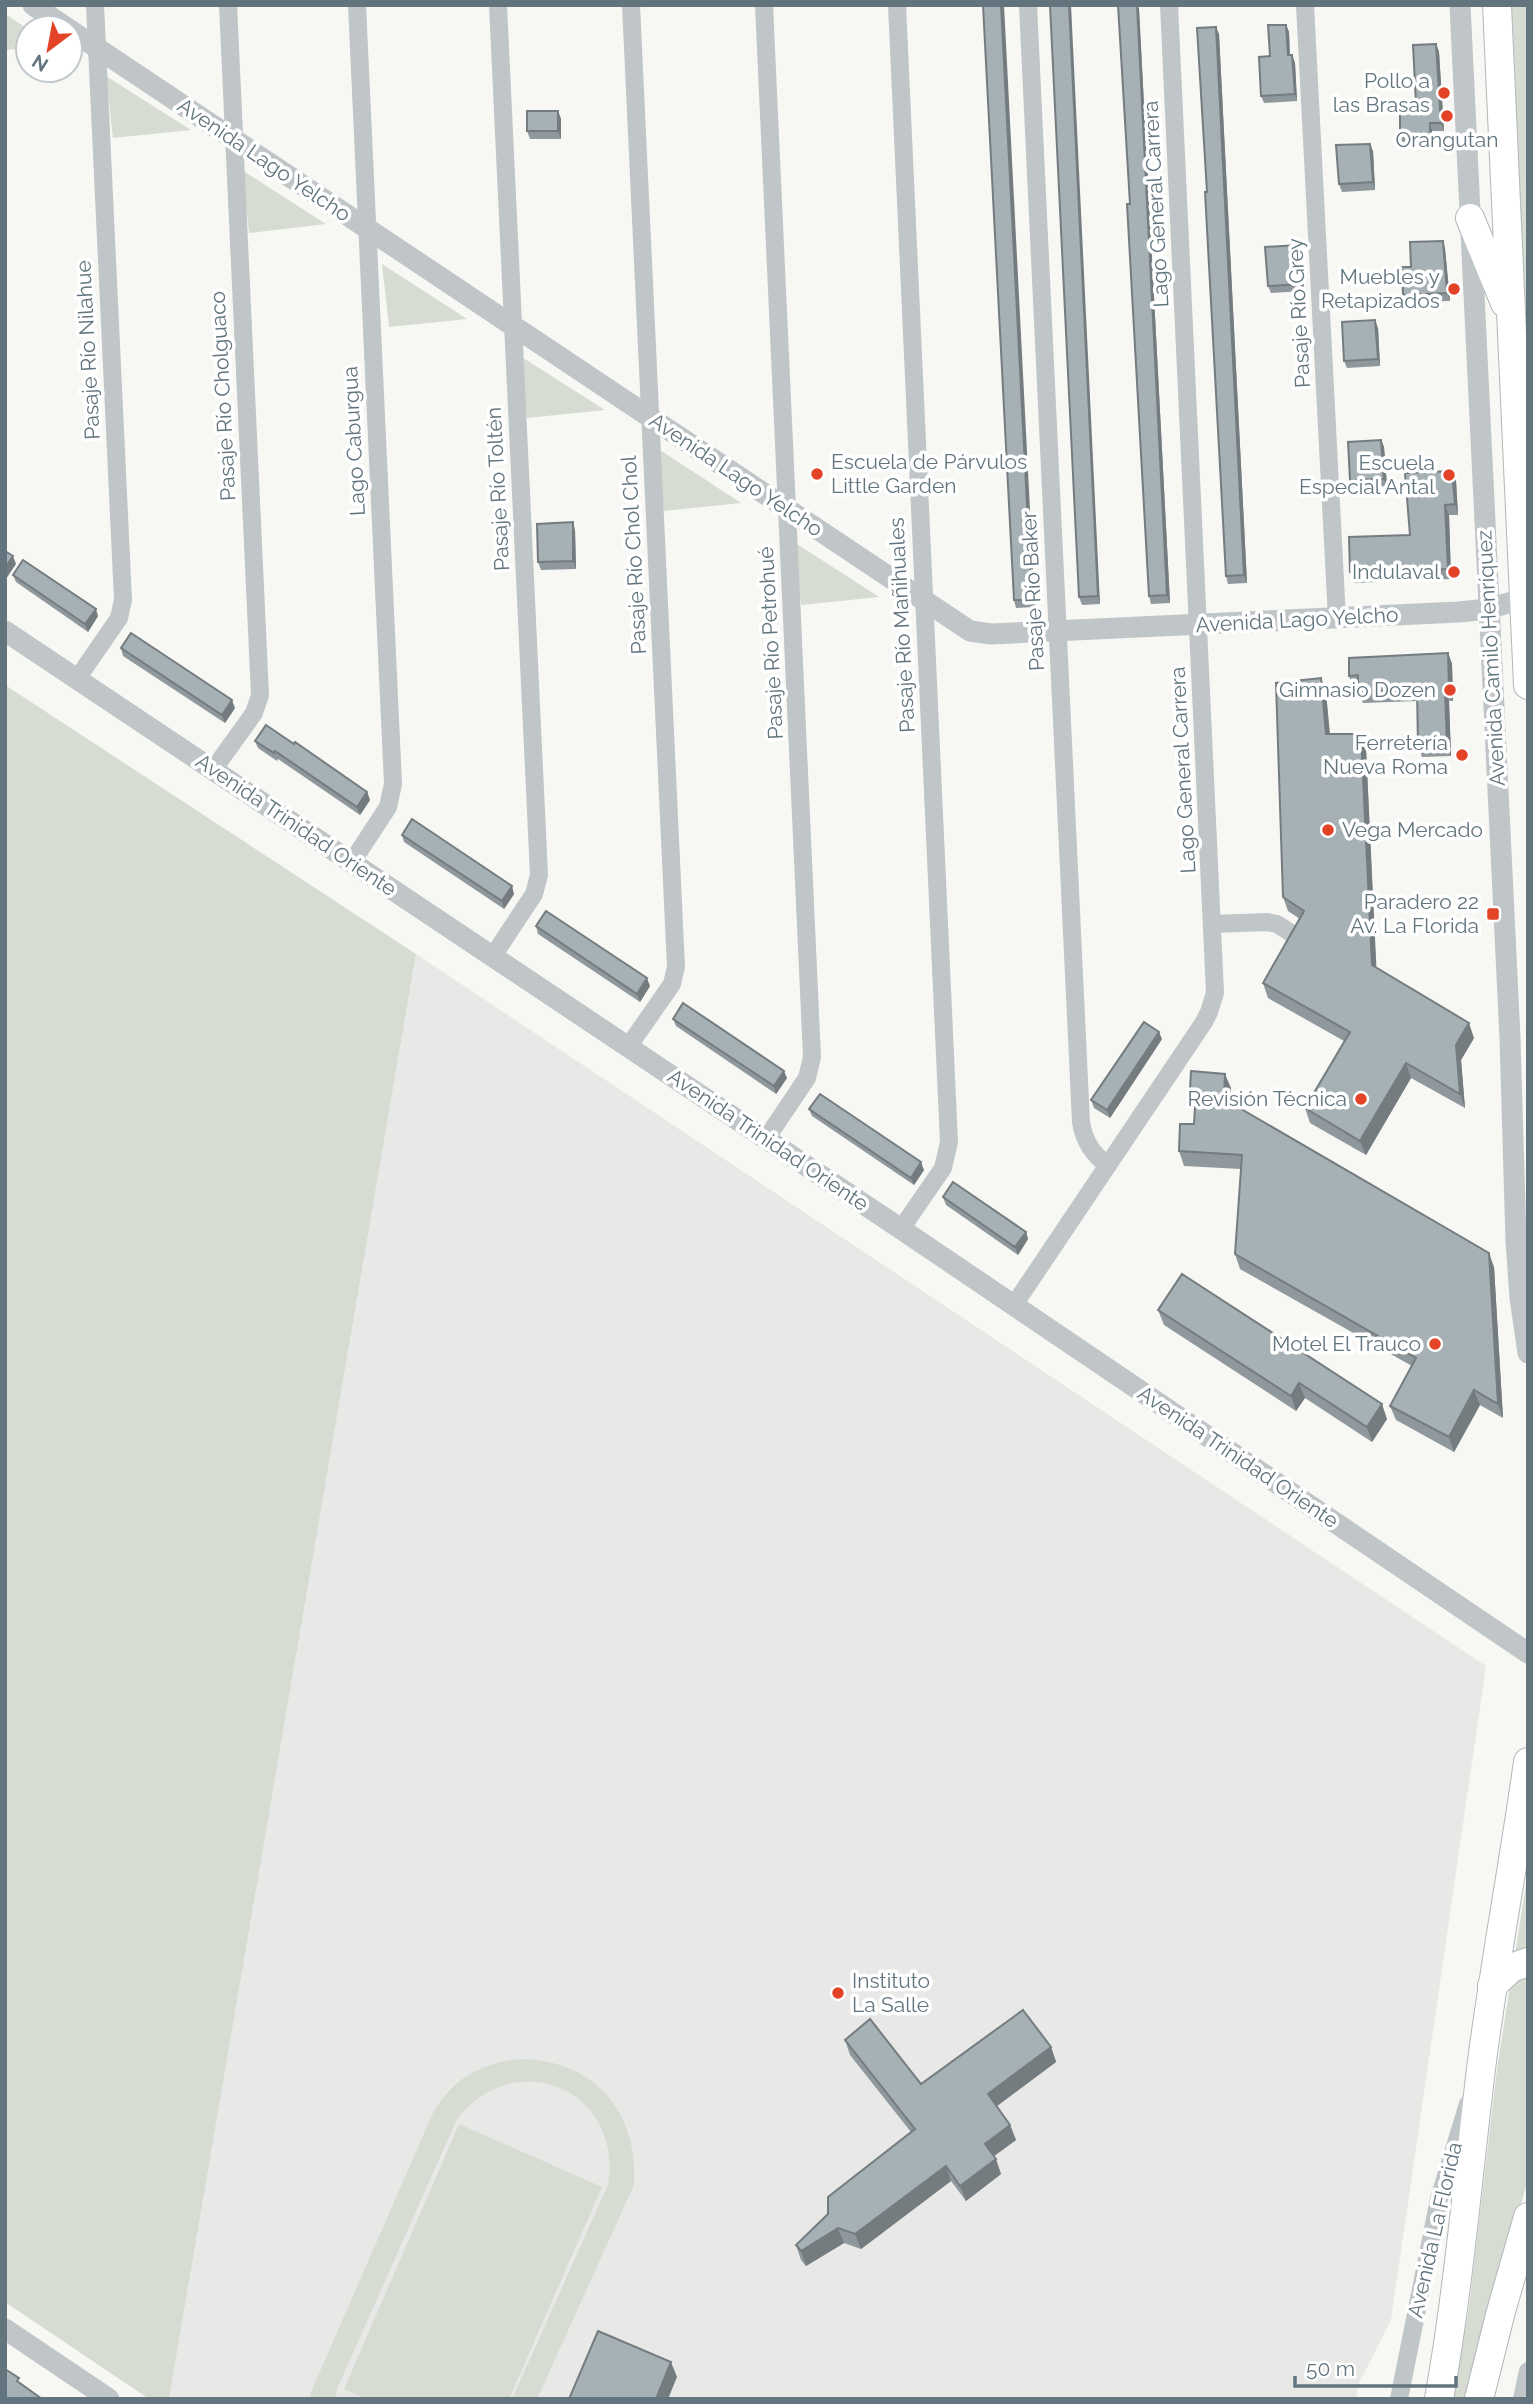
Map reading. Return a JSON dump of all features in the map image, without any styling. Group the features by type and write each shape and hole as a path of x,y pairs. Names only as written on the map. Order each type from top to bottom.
{"main road":[{"name":"Avenida Camilo Henríquez","path":"1497,5 1528,685"},
{"path":"1470,218 1513,323"},
{"name":"Avenida La Florida","path":"1439,2399 1455,2291 1492,1986 1528,1762"},
{"path":"1492,1986 1511,1968 1528,1962"},
{"path":"1479,2399 1528,2217"}],"street":[{"name":"Pasaje Río Nilahue","path":"77,679 119,618 123,600 95,5"},
{"name":"Pasaje Río Cholguaco","path":"213,770 254,713 260,695 228,5"},
{"name":"Lago Caburgua","path":"352,862 388,807 393,784 357,5"},
{"name":"Pasaje Río Toltén","path":"493,956 534,894 539,875 498,5"},
{"name":"Pasaje Río Chol Chol","path":"628,1047 672,984 676,967 631,5"},
{"name":"Pasaje Río Petrohué","path":"764,5 787,464 812,1063 807,1077 766,1139"},
{"name":"Pasaje Río Mañihuales","path":"897,5 949,1142 943,1168 901,1229"},
{"name":"Pasaje Río Baker","path":"1028,5 1081,1122 1087,1143 1108,1165"},
{"name":"Lago General Carrera","path":"1014,1305 1209,1013 1216,984 1169,5"},
{"name":"Pasaje Río Grey","path":"1305,5 1338,619"},
{"name":"Avenida Camilo Henríquez","path":"1460,5 1510,1038 1516,1241 1528,1353"},
{"name":"Avenida Lago Yelcho","path":"84,39 964,627 977,633 1338,619 1489,609 1526,597"},
{"name":"Avenida Trinidad Oriente","path":"5,631 901,1229 1528,1653"},
{"path":"1213,924 1267,922 1277,924 1291,933"},
{"name":"Avenida La Florida","path":"1399,2399 1439,2199 1482,2065"},
{"path":"6,2330 108,2399"},
{"path":"1522,2399 1528,2371"}],"shaded area":[{"path":"1508,5 1528,5 1528,432"},
{"path":"5,14 14,20 14,49 5,50"},
{"path":"106,76 191,130 113,138"},
{"path":"242,170 326,224 249,233"},
{"path":"382,264 467,319 389,327"},
{"path":"520,356 605,410 527,418"},
{"path":"657,448 741,503 664,511"},
{"path":"794,542 879,597 801,605"},
{"path":"5,685 416,954 169,2399 149,2399 5,2302"},
{"name":"Instituto La Salle","path":"416,954 1486,1666 1391,2320 1358,2385 1356,2399 169,2399"},
{"path":"1528,1871 1528,2179 1468,2399 1449,2399 1468,2315 1497,2069"},
{"path":"519,2059 545,2061 569,2068 589,2079 606,2094 619,2113 629,2134 634,2158 634,2185 537,2399 512,2399 608,2185 609,2152 600,2124 583,2103 561,2088 535,2082 508,2084 481,2096 457,2119 337,2389 335,2399 310,2399 432,2115 448,2092 468,2075 491,2065"},
{"path":"459,2124 602,2187 509,2399 366,2399 344,2389"}],"building":[{"path":"983,5 1001,5 1032,600 1014,600"},
{"path":"1050,5 1069,5 1098,596 1079,597"},
{"path":"1118,5 1137,5 1167,595 1149,596"},
{"path":"1268,25 1286,25 1295,94 1261,96 1259,57 1270,56"},
{"path":"1216,27 1244,575 1226,576 1197,28"},
{"path":"1436,44 1441,123 1430,123 1430,136 1400,136 1400,104 1416,104 1413,45"},
{"path":"527,111 558,111 558,131 527,131"},
{"path":"1370,144 1373,182 1339,184 1336,145"},
{"path":"1443,241 1447,293 1403,295 1402,267 1411,267 1410,242"},
{"path":"1299,245 1301,284 1268,286 1265,247"},
{"path":"1375,320 1378,359 1344,361 1342,322"},
{"path":"1381,440 1384,479 1350,480 1348,442"},
{"path":"1452,471 1455,504 1445,505 1448,569 1350,572 1349,537 1410,535 1405,473"},
{"path":"573,522 573,561 538,562 537,524"},
{"path":"5,551 13,556 5,568"},
{"path":"23,560 96,609 85,624 13,575"},
{"path":"131,633 232,700 222,715 121,648"},
{"path":"1448,653 1449,689 1445,689 1447,745 1418,745 1417,690 1358,691 1358,675 1349,676 1349,658"},
{"name":"Vega Mercado","path":"1321,678 1326,734 1361,734 1372,965 1469,1023 1456,1045 1460,1094 1406,1063 1360,1141 1305,1108 1350,1032 1263,983 1304,911 1283,897 1276,683"},
{"path":"266,725 367,792 357,807 275,751 274,753 255,741"},
{"path":"412,819 512,886 502,901 402,835"},
{"path":"546,911 647,978 637,994 536,926"},
{"path":"683,1003 784,1071 774,1086 673,1019"},
{"path":"1144,1022 1159,1032 1107,1110 1091,1100"},
{"name":"Motel El Trauco","path":"1191,1071 1225,1074 1224,1099 1489,1253 1498,1404 1474,1390 1449,1437 1390,1406 1416,1358 1235,1254 1242,1155 1179,1151 1180,1124 1194,1124 1196,1090 1190,1090"},
{"path":"820,1094 921,1162 911,1178 809,1109"},
{"path":"953,1182 1026,1232 1015,1247 943,1197"},
{"path":"1182,1274 1382,1404 1367,1427 1299,1383 1291,1396 1158,1310"},
{"path":"1023,2010 1051,2047 988,2094 1010,2125 985,2144 996,2159 960,2186 946,2166 855,2234 838,2228 801,2251 796,2245 828,2214 828,2197 915,2129 845,2040 870,2019 921,2084"},
{"path":"598,2331 671,2362 656,2399 569,2399"},
{"path":"5,2369 19,2378 17,2381 42,2399 5,2399"}],"place":[{"name":"Pollo a las Brasas","path":"1444,93"},
{"name":"Orangutan","path":"1447,116"},
{"name":"Muebles y Retapizados","path":"1454,289"},
{"name":"Escuela de Párvulos Little Garden","path":"817,474"},
{"name":"Escuela Especial Antal","path":"1449,475"},
{"name":"Indulaval","path":"1454,572"},
{"name":"Gimnasio Dozen","path":"1450,690"},
{"name":"Ferretería Nueva Roma","path":"1462,755"},
{"name":"Vega Mercado","path":"1328,830"},
{"name":"Paradero 22 Av. La Florida","path":"1493,914"},
{"name":"Revisión Técnica","path":"1361,1099"},
{"name":"Motel El Trauco","path":"1435,1344"},
{"name":"Instituto La Salle","path":"838,1993"}]}
